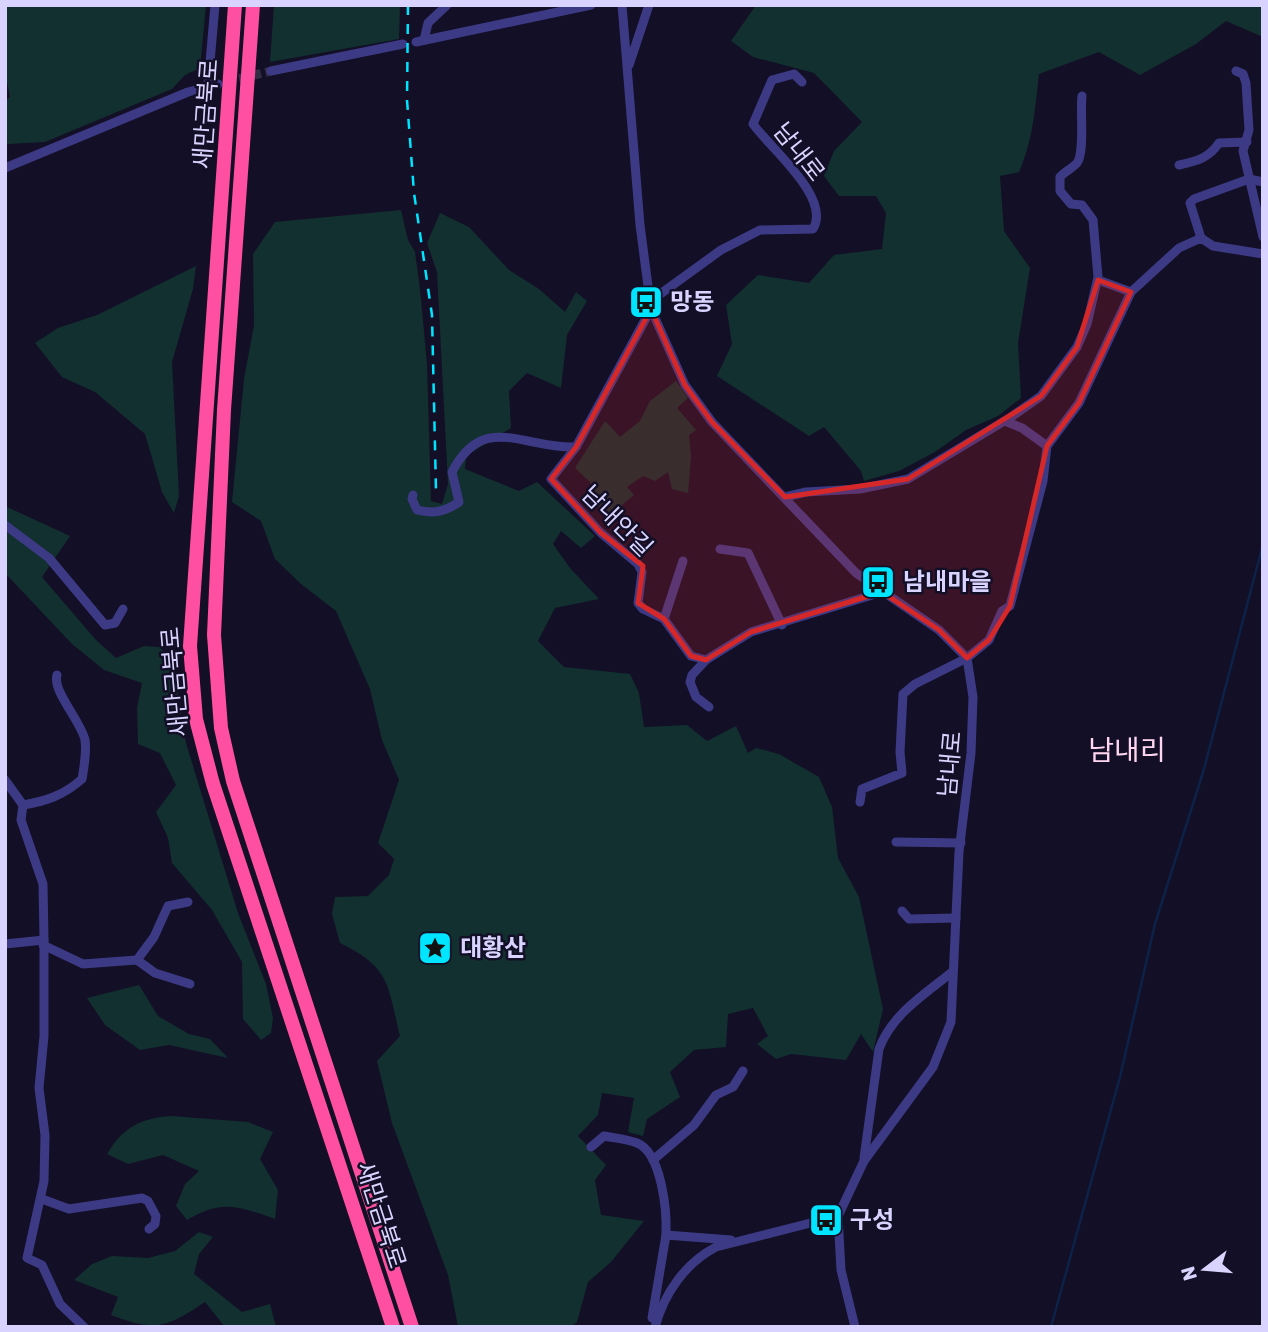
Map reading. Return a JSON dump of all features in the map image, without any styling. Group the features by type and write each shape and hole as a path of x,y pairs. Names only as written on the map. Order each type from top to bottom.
{"highway":[{"name":"새만금북로","path":"234,5 235,37 190,646 196,719 234,852 393,1327"},
{"name":"새만금북로","path":"256,5 223,423 214,635 218,706 233,781 412,1327"}],"street":[{"path":"208,85 215,5"},
{"path":"447,5 428,23 420,41 591,5"},
{"path":"622,5 640,225 651,305 685,385 712,422 856,573 939,630 967,659"},
{"path":"627,71 649,5"},
{"path":"271,71 403,44"},
{"path":"1236,71 1243,74 1246,83 1247,142 1242,152 1263,237"},
{"name":"남내로","path":"651,305 721,250 760,230 813,229 818,220 817,214 805,184 753,124 772,80 794,74 802,82"},
{"path":"5,167 208,85 218,84"},
{"path":"785,498 806,492 860,489 908,479 1005,421 1041,396 1077,347 1087,324 1098,280 1093,220 1089,211 1082,205 1071,204 1060,191 1060,177 1078,163 1082,149 1079,118 1082,96"},
{"path":"1179,165 1200,161 1212,153 1219,143 1247,142"},
{"path":"1263,182 1248,179 1194,199 1190,203 1201,237 1213,246 1263,254"},
{"path":"860,802 862,789 902,773 900,752 903,694 915,684 967,659 989,640 1002,611 1010,606 1043,481 1047,446 1079,403 1131,292 1179,248 1201,237"},
{"path":"1098,280 1131,292"},
{"name":"남내안길","path":"651,305 576,447 551,479 556,488 601,533 638,564 642,572 638,603 643,609 664,619 691,656 706,660"},
{"path":"1005,421 1022,428 1047,446"},
{"path":"413,495 416,510 429,513 449,509 459,502 452,472 463,452 476,441 499,438 559,448 576,447"},
{"path":"5,525 49,558 105,625 116,623 123,609"},
{"path":"720,549 748,554 782,625"},
{"name":"남내안길","path":"664,619 683,561"},
{"path":"709,707 696,697 690,682 692,674 706,660 751,632 782,625 834,605 882,592"},
{"name":"남내로","path":"855,1327 841,1270 838,1216 864,1161 933,1068 951,1023 961,843 970,776 974,697 967,659"},
{"path":"23,804 43,802 62,794 82,779 86,743 79,721 59,689 57,675"},
{"path":"5,780 23,804 21,820 43,884 44,1036 39,1088 45,1135 42,1199 27,1258 42,1265 70,1322 83,1327"},
{"path":"896,842 961,843"},
{"path":"137,960 154,937 168,906 188,902"},
{"path":"902,911 909,919 956,918"},
{"path":"5,944 44,943 83,964 137,960 155,973 190,984"},
{"path":"864,1161 879,1049 885,1033 892,1021 952,972"},
{"path":"653,1160 694,1125 716,1095 733,1087 743,1071"},
{"path":"591,1147 604,1136 638,1143 653,1160 662,1189 666,1235 654,1327"},
{"path":"42,1199 69,1209 142,1198 148,1201 156,1216 155,1224 149,1229"},
{"path":"654,1327 671,1288 700,1255 716,1247 838,1216"},
{"path":"666,1235 741,1241"}],"highlighted area":[{"path":"1098,280 1131,292 1079,403 1047,446 1010,606 989,640 967,658 939,630 882,592 751,632 706,660 691,656 664,619 638,603 643,566 601,533 551,479 576,447 651,309 685,385 712,422 785,497 908,479 1041,396 1077,347"}],"green space":[{"path":"5,5 206,5 200,68 185,75 172,89 45,142 8,144 5,141 5,101 10,97 5,73"},
{"path":"274,5 400,5 399,39 270,62"},
{"path":"756,5 1263,5 1263,37 1226,21 1196,44 1140,75 1099,52 1039,74 1033,124 1024,160 1019,172 1000,176 1004,231 1030,268 1018,343 1021,398 998,416 966,430 935,452 899,471 864,481 861,471 824,427 809,436 717,376 732,344 726,305 758,275 809,283 834,255 882,249 886,213 876,196 839,196 824,176 834,151 862,122 814,73 753,57 731,41"},
{"path":"401,210 408,240 415,252 420,289 427,364 431,501 442,504 448,484 437,272 427,243 440,213 469,227 509,270 539,289 565,312 576,292 587,301 567,335 561,388 527,373 509,391 511,428 466,456 465,469 519,491 537,482 595,536 581,548 561,531 553,544 570,568 599,599 555,608 538,641 564,667 630,674 639,693 644,727 687,725 707,741 736,726 748,753 756,748 779,754 819,777 832,807 838,858 859,897 883,1009 873,1052 861,1034 846,1060 791,1054 776,1059 757,1044 768,1036 753,1008 728,1014 726,1047 694,1050 670,1072 680,1097 647,1119 643,1136 628,1132 634,1098 602,1093 598,1115 578,1136 606,1165 595,1180 601,1215 644,1221 611,1262 588,1282 577,1322 570,1327 458,1327 448,1275 392,1123 377,1061 400,1036 389,990 378,970 369,961 340,943 332,914 335,897 368,896 389,875 394,859 378,843 399,780 382,740 370,689 336,611 301,584 275,559 261,521 232,502 244,379 254,325 253,254 275,222"},
{"path":"196,266 193,289 172,362 179,496 174,513 162,492 145,434 95,392 62,377 35,343 58,328 97,315"},
{"path":"676,381 688,398 677,408 696,430 689,435 691,457 688,493 672,489 668,472 655,481 643,476 627,487 634,495 623,504 615,518 601,514 590,482 575,468 605,421 620,437 640,421 650,401"},
{"path":"5,506 70,536 42,577 96,640 116,658 144,646 160,647 173,664 186,743 238,913 266,984 273,1018 271,1033 261,1040 243,1019 242,962 212,910 172,863 168,838 156,812 176,785 160,753 138,744 137,708 142,683 104,670 72,644 5,573"},
{"path":"139,985 158,1016 189,1034 210,1039 228,1058 169,1045 140,1050 105,1025 87,998"},
{"path":"172,1116 248,1122 273,1132 260,1159 278,1190 275,1219 240,1208 220,1207 199,1213 187,1220 176,1206 185,1184 199,1171 163,1155 128,1164 107,1154 120,1137 134,1126 151,1119"},
{"path":"199,1232 213,1237 199,1254 194,1274 242,1312 270,1304 276,1327 225,1327 205,1302 170,1322 160,1325 139,1324 111,1315 118,1297 74,1280 92,1264 112,1256 148,1258 175,1251"}],"waterway":[{"path":"1051,1327 1120,1077 1155,924 1204,769 1263,544"}],"tunnel":[{"path":"226,82 271,71"}],"railway":[{"path":"408,5 407,100 414,193 432,315 436,491"}],"place":[{"name":"망동","path":"646,302"},
{"name":"남내마을","path":"878,582"},
{"name":"대황산","path":"435,948"},
{"name":"구성","path":"826,1220"}],"district":[{"name":"남내리","path":"1127,750"}]}
